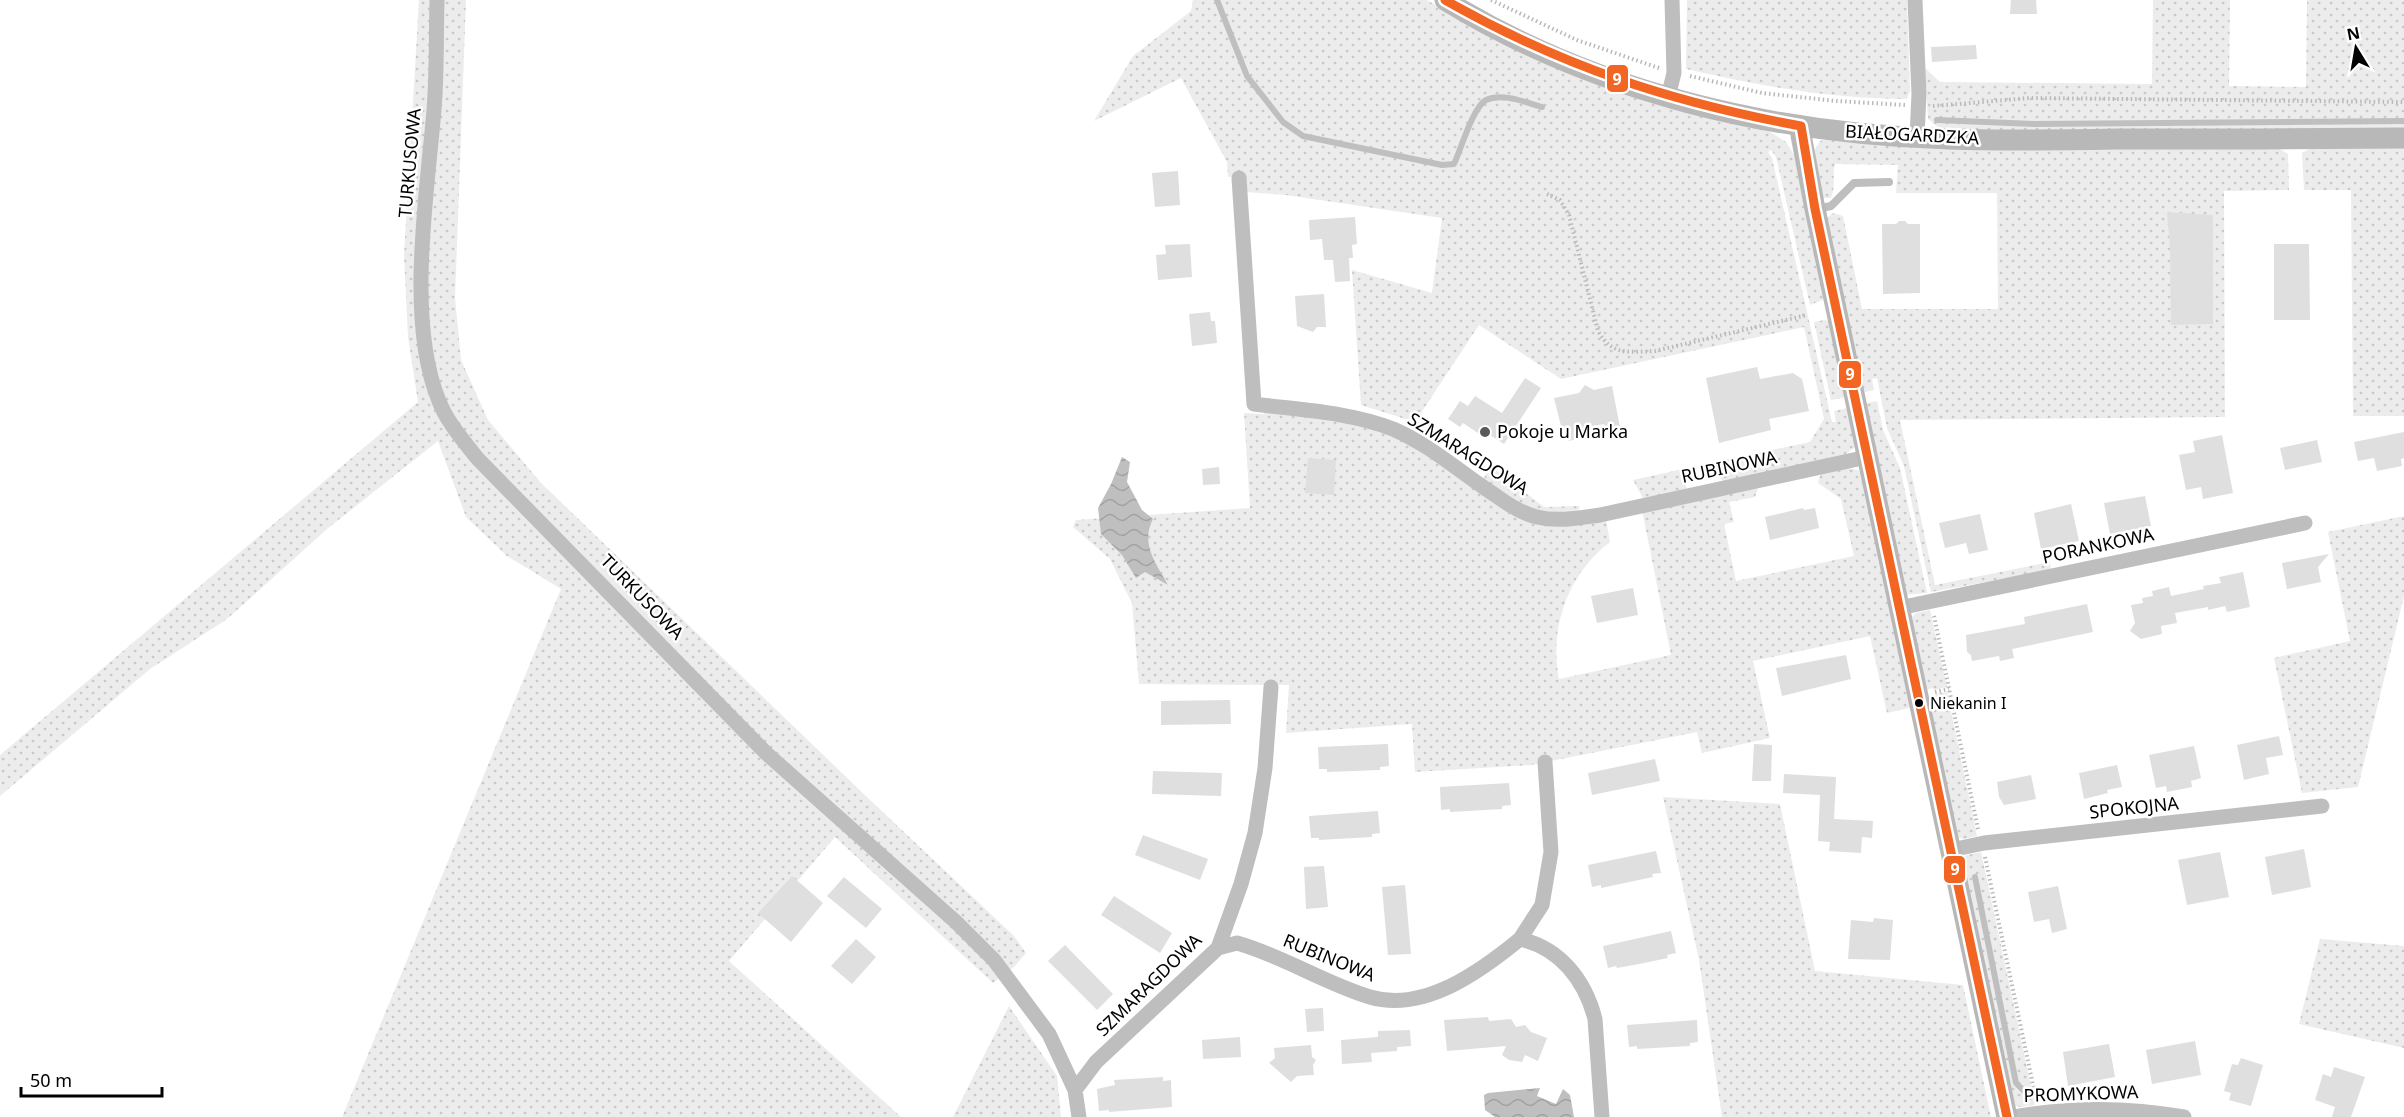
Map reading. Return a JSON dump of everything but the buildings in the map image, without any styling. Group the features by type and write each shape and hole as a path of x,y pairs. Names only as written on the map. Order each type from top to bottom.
{"street":[{"name":"TURKUSOWA","path":"437,0 435,100 422,255 422,302 425,354 439,401 456,431 477,458 766,753 956,922 994,960 1049,1035 1075,1090 1079,1117"},
{"name":"BIAŁOGARDZKA","path":"1445,0 1497,29 1559,58 1619,82 1727,113 1801,126 1917,137 2005,140 2404,138"},
{"path":"1668,97 1674,73 1672,0"},
{"path":"1915,0 1917,137"},
{"path":"1801,126 1802,146 1815,209 2007,1117"},
{"name":"SZMARAGDOWA","path":"1239,177 1254,404 1346,416 1395,430 1415,440 1512,506 1534,517 1560,520 1600,515"},
{"name":"RUBINOWA","path":"1600,515 1867,457"},
{"name":"PORANKOWA","path":"1899,608 2305,523"},
{"name":"SZMARAGDOWA","path":"1075,1090 1096,1062 1218,948 1241,884 1254,833 1265,768 1271,687"},
{"name":"RUBINOWA","path":"1218,948 1237,943 1251,947 1372,998 1402,1000 1438,992 1457,982 1492,962 1520,939 1542,905 1551,852 1545,762"},
{"name":"SPOKOJNA","path":"1951,850 1984,843 2322,806"},
{"path":"1520,939 1534,942 1561,959 1584,989 1595,1019 1602,1117"},
{"name":"PROMYKOWA","path":"2014,1117 2041,1113 2116,1109 2140,1110 2184,1117"}],"lane":[{"path":"1815,209 1831,206 1854,183 1889,182"}],"path":[{"path":"1491,0 1577,40 1674,73 1762,93 1836,101 1941,107 2030,98 2404,102"},
{"path":"1547,194 1560,200 1569,215 1598,331 1604,343 1615,349 1629,352 1655,351 1807,315"},
{"path":"1932,609 1980,836"},
{"path":"1936,692 1949,689"},
{"path":"1983,852 2037,1105"}],"shaded area":[{"path":"419,0 466,0 455,298 461,360 488,420 541,483 1014,936 1026,953 1015,966 993,983 835,837 729,961 901,1117 342,1117 561,589 507,556 466,517 438,441 327,529 227,619 150,669 0,796 0,755 418,402 408,337 404,255"},
{"path":"1193,0 1427,0 1450,14 1767,130 1786,142 1794,155 1825,299 1810,305 1776,157 1771,150 1768,152 1772,158 1832,422 1836,422 1834,411 1848,408 1856,446 1841,458 1725,482 1699,465 1810,442 1824,419 1804,327 1561,379 1479,325 1415,422 1361,405 1352,270 1432,293 1442,218 1286,195 1246,192 1244,176 1228,177 1227,162 1181,78 1094,121 1133,56 1191,11"},
{"path":"1687,0 1907,0 1910,91 1907,99 1823,94 1741,81 1686,69"},
{"path":"2153,0 2230,0 2229,86 2306,87 2307,0 2404,0 2404,130 1942,130 1928,119 1925,68 1940,82 2152,84"},
{"path":"1828,139 2278,148 2288,154 2289,190 2224,191 2225,417 1900,420 1935,585 2050,562 2051,570 1931,592 1904,466 1887,428 1877,378 1872,379 1874,390 1861,393 1824,220 1833,213 1843,216 1862,309 1998,309 1997,193 1896,193 1898,165 1835,164 1831,198 1823,198 1814,151 1820,141"},
{"path":"2404,147 2404,416 2353,416 2351,190 2304,190 2302,153 2311,148"},
{"path":"1830,321 1846,397 1831,400 1814,322"},
{"path":"1877,401 1883,430 1900,468 1927,593 1904,595 1863,404"},
{"path":"1264,410 1358,424 1401,439 1507,510 1606,520 1610,542 1583,570 1565,603 1557,640 1559,679 1671,655 1642,510 1759,485 1755,497 1729,502 1734,522 1724,524 1736,581 1854,556 1841,499 1818,483 1821,472 1847,468 1862,471 1913,707 1887,713 1870,636 1753,661 1770,738 1702,753 1697,732 1531,765 1415,772 1412,724 1286,733 1289,685 1139,684 1132,603 1110,559 1073,527 1076,520 1250,508 1244,413 1264,414"},
{"path":"1489,465 1544,507 1580,506 1577,515 1534,513 1483,481"},
{"path":"1683,469 1687,491 1644,500 1633,480"},
{"path":"2404,516 2404,596 2358,787 2302,793 2274,658 2350,641 2328,532"},
{"path":"1930,610 1947,687 1925,690 1912,617 1916,613"},
{"path":"1947,692 1977,836 1964,839 1956,837 1929,709 1938,707 1935,694"},
{"path":"1663,797 1780,804 1815,971 1963,985 1991,1117 1722,1117 1699,960"},
{"path":"1981,852 2035,1105 2020,1107 2013,1105 1961,859"},
{"path":"2320,939 2404,946 2404,1048 2299,1024"},
{"path":"1009,1006 1057,1076 1061,1117 953,1117"}],"water":[{"path":"1122,457 1130,462 1127,482 1142,510 1153,519 1149,528 1149,545 1168,585 1145,572 1136,578 1122,555 1101,534 1098,508"},
{"path":"1540,1088 1537,1096 1556,1104 1563,1089 1570,1095 1574,1117 1495,1117 1485,1110 1484,1095 1488,1093"}],"waterway":[{"path":"1217,0 1247,76 1283,122 1303,136 1442,165 1454,164 1472,119 1486,100 1499,97 1542,107"},
{"path":"1937,120 2034,124 2404,121"},
{"path":"1975,877 2016,1083 2030,1097"}],"transit line":[{"name":"9","path":"1445,0 1531,44 1617,79 1706,105 1801,126"},
{"name":"9","path":"1801,126 1815,209 2007,1117"}],"place":[{"name":"Pokoje u Marka","path":"1485,432"},
{"name":"Niekanin I","path":"1919,703"}]}
